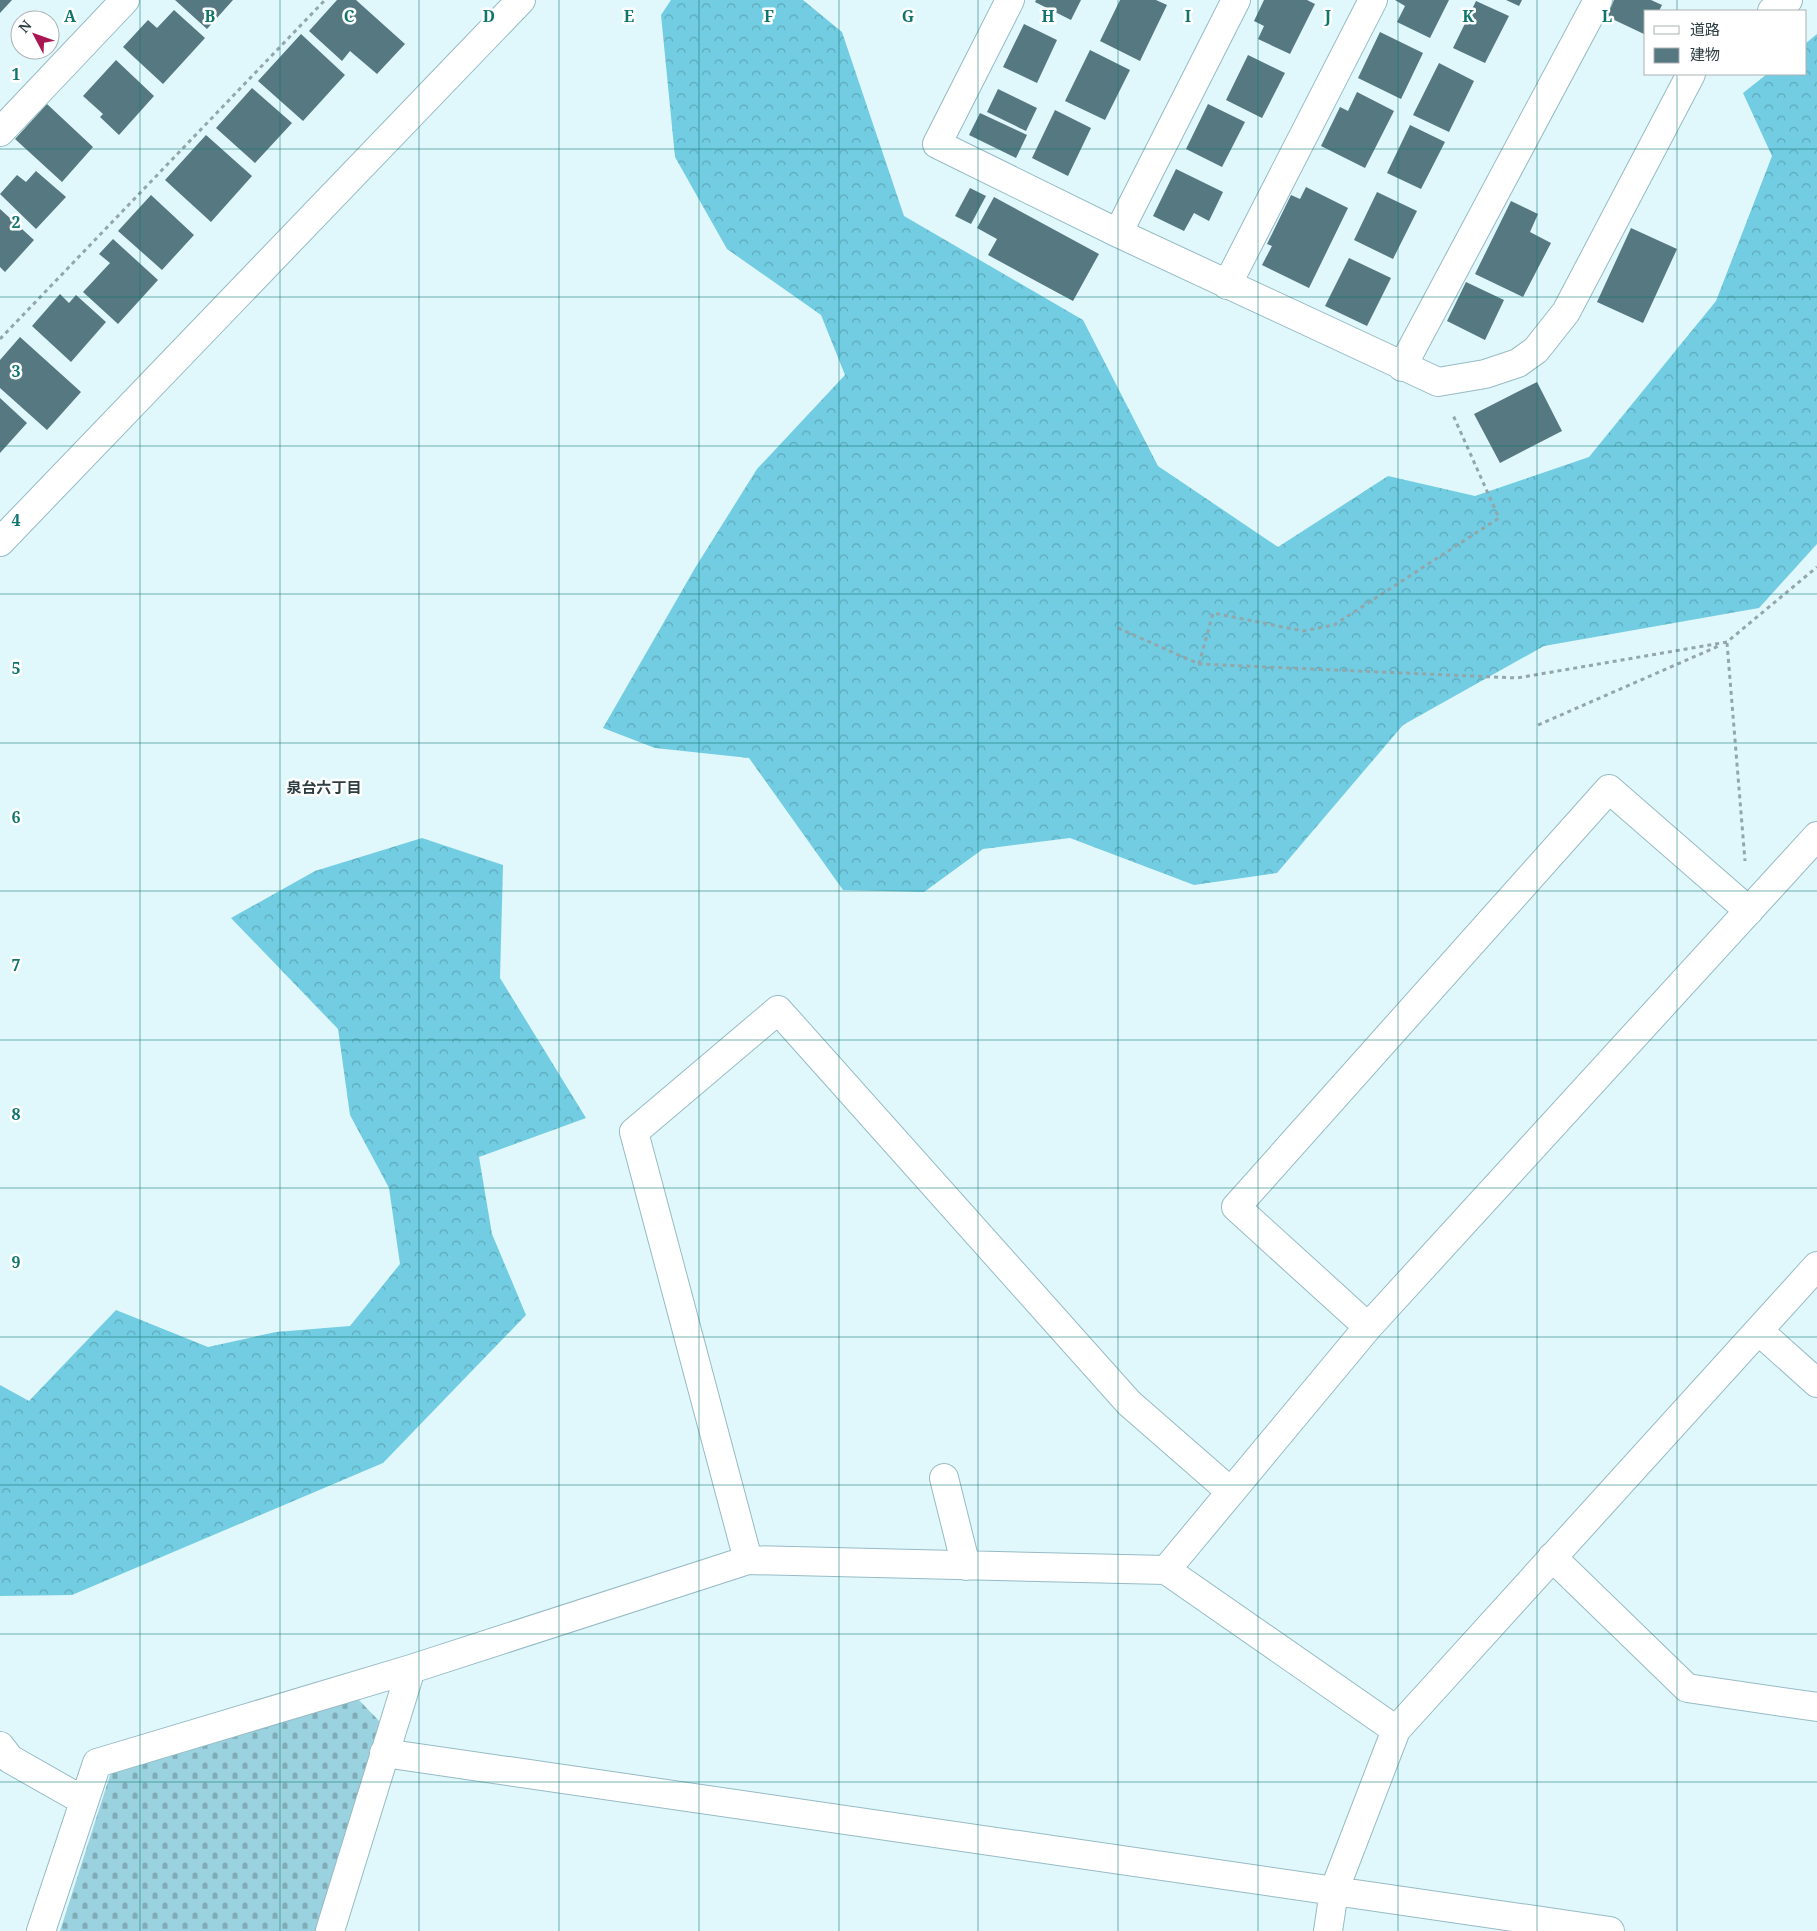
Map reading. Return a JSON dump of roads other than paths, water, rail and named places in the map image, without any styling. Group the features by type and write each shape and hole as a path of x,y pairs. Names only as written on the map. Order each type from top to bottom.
{"street":[{"path":"0,132 125,0"},
{"path":"3,534 521,0"},
{"path":"1010,0 936,144 1118,233 1402,367 1438,382 1485,374 1518,363 1536,350 1566,312 1690,75"},
{"path":"1118,233 1236,0"},
{"path":"1228,285 1373,0"},
{"path":"1402,367 1598,0"},
{"path":"1773,10 1788,0"},
{"path":"1368,1327 1236,1207 1609,789 1750,911"},
{"path":"1166,1570 1368,1327 1817,836"},
{"path":"748,1560 634,1132 778,1010 1129,1404 1232,1492"},
{"path":"1328,1931 1334,1891 1396,1730 1817,1266"},
{"path":"1759,1331 1817,1383"},
{"path":"944,1478 966,1566"},
{"path":"1552,1557 1688,1688 1817,1707"},
{"path":"41,1931 97,1763 411,1669 748,1560 1166,1570 1396,1730"},
{"path":"330,1931 411,1669"},
{"path":"0,1746 10,1759 84,1801"},
{"path":"384,1753 1610,1931"}],"district":[{"name":"泉台六丁目","path":"324,788"}]}
